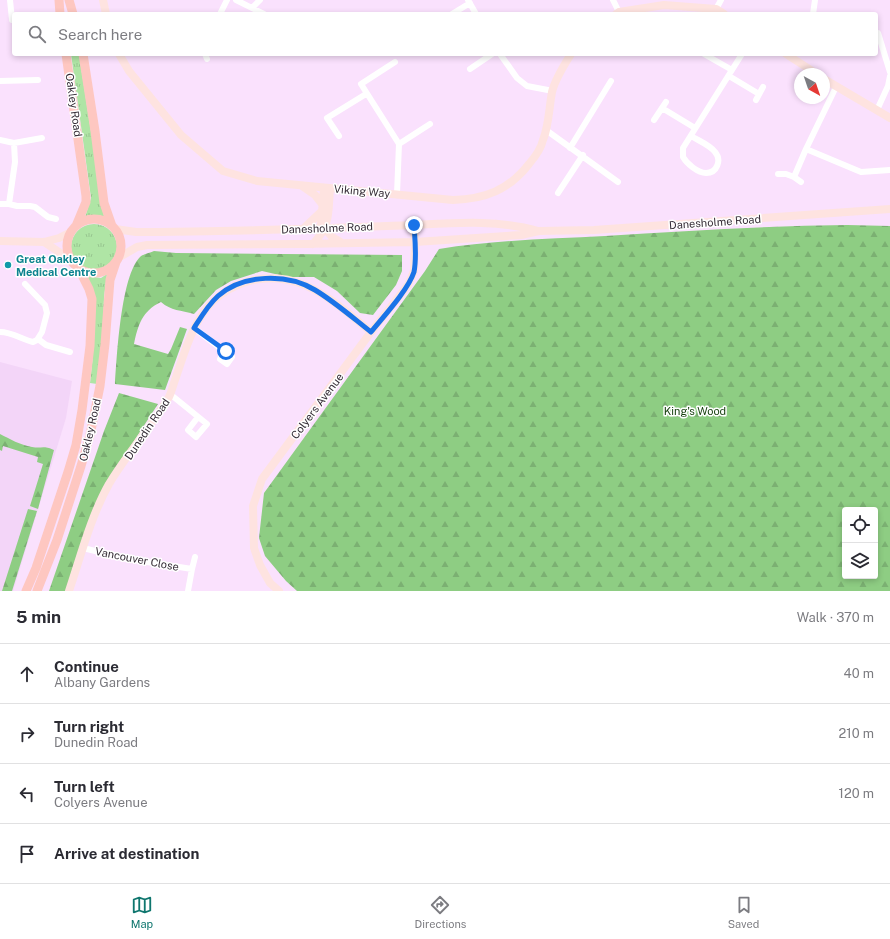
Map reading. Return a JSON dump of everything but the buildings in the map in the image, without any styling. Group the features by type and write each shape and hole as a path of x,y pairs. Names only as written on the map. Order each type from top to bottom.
{"main road":[{"path":"59,0 60,12"},
{"path":"69,0 72,12"},
{"name":"Oakley Road","path":"66,56 86,196 86,202 74,229"},
{"name":"Oakley Road","path":"83,56 104,202 113,227"},
{"path":"90,219 98,219 113,227 119,235 121,250 117,260 110,268 102,272 94,273 79,269 68,254 67,246 74,229 90,219"},
{"name":"Oakley Road","path":"37,591 57,540 90,435 100,386 110,280 117,260"},
{"name":"Oakley Road","path":"26,591 36,568 68,472 82,410 90,346 92,299 90,289 79,269"}],"street":[{"path":"10,0 12,20"},
{"path":"103,0 106,12"},
{"path":"221,12 227,0"},
{"path":"236,0 260,12"},
{"path":"252,8 260,0"},
{"path":"613,0 618,12"},
{"path":"716,9 721,0"},
{"path":"813,12 815,0"},
{"path":"455,12 469,1 475,12"},
{"path":"624,12 664,5 716,9 721,12"},
{"path":"878,32 890,72"},
{"name":"Viking Way","path":"120,56 129,71 181,135 223,171 257,181 453,200 465,200 485,196 501,190 525,170 543,142 553,90 570,56"},
{"path":"470,69 489,56"},
{"path":"501,56 517,78 526,86 553,90"},
{"path":"708,56 732,70"},
{"path":"691,136 714,151 717,155 718,164 716,168 710,172 703,172 688,163 683,158 683,148 741,56"},
{"path":"791,56 808,68"},
{"path":"394,72 392,64 360,84 399,144 397,194"},
{"path":"729,76 759,94"},
{"path":"877,110 888,86 890,76"},
{"path":"0,81 38,80"},
{"path":"570,148 611,81"},
{"path":"830,83 890,118"},
{"path":"756,100 763,87"},
{"path":"794,177 836,87"},
{"path":"339,136 327,118 366,94"},
{"path":"654,120 666,102"},
{"path":"662,108 695,128"},
{"path":"399,144 430,124"},
{"path":"546,130 618,182"},
{"path":"0,140 14,143 42,138"},
{"path":"9,204 15,167 14,143"},
{"path":"806,149 861,172 890,170"},
{"path":"558,193 582,155"},
{"path":"778,174 786,174 802,182"},
{"path":"302,186 315,195 334,220 344,227"},
{"path":"327,188 325,208 321,224 332,237 342,243"},
{"path":"303,229 325,208 331,200 348,190"},
{"path":"0,204 35,207 48,217 56,219"},
{"name":"Danesholme Road","path":"117,260 137,247 147,245 415,242 521,235 539,232 594,230 890,210"},
{"name":"Danesholme Road","path":"113,227 136,232 159,232 303,229 460,222 522,226 539,232"},
{"name":"Colyers Avenue","path":"279,591 270,583 260,565 254,548 253,506 262,479 371,332 408,285 414,271 414,225"},
{"path":"313,244 320,237 324,228"},
{"path":"0,241 44,242 59,238 74,229"},
{"path":"44,242 71,260"},
{"name":"Dunedin Road","path":"69,591 98,509 110,484 170,394 194,328 208,306 218,296 229,288 258,279 272,278 300,283 314,289 334,302 371,332"},
{"path":"0,332 9,333 33,342 38,339 42,332 47,312 46,309 41,300 25,284"},
{"path":"194,328 226,351"},
{"path":"38,339 46,345 70,352"},
{"path":"170,394 198,417"},
{"name":"Vancouver Close","path":"84,548 128,559 192,569 188,591"},
{"path":"192,569 195,557"}],"shaded area":[{"path":"0,362 72,381 66,418 13,591 0,591"}],"green space":[{"path":"71,56 79,56 104,216 85,217 91,198"},
{"path":"89,224 99,224 107,228 113,234 117,242 117,252 113,260 107,266 99,270 89,270 81,266 75,260 71,252 71,242 75,234 81,228"},
{"name":"King's Wood","path":"847,225 890,226 890,591 297,591 286,581 265,556 259,538 264,493 425,271 439,249 522,240 726,229"},
{"path":"154,251 176,253 402,255 402,271 396,285 373,315 360,313 337,291 314,277 288,277 262,271 231,281 216,290 194,314 172,309 161,302 145,314 139,325 134,344 168,354 180,327 187,329 165,390 115,384 121,317 128,281 140,257"},
{"path":"107,274 104,297 103,336 97,384 90,383 93,355 87,276 101,278"},
{"path":"119,393 158,404 106,484 66,591 49,591 104,431"},
{"path":"0,434 23,445 54,450 38,509 30,506 43,464 37,462 38,457 3,446 2,451 0,450"},
{"path":"28,509 37,511 12,591 2,591"}],"place":[{"name":"Great Oakley Medical Centre","path":"8,265"}],"route":[{"path":"226,351 194,328 208,306 218,296 229,288 258,279 272,278 286,280 300,283 314,289 334,302 371,332 408,285 414,271 414,225"}]}
